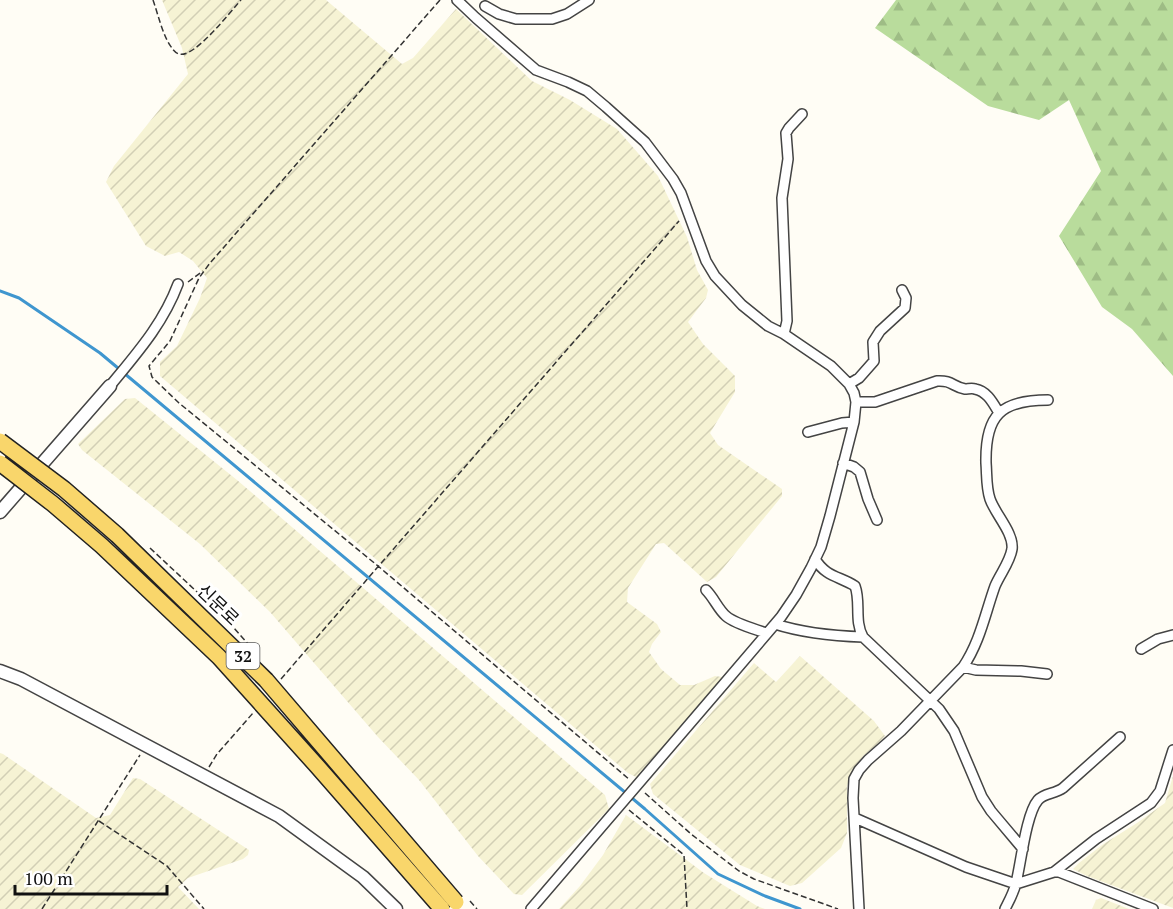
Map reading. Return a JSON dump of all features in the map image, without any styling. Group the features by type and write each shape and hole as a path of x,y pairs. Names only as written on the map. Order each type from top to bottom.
{"main road":[{"name":"신문로","path":"0,441 64,489 117,535 266,680 456,902"},
{"name":"신문로","path":"0,463 102,546 219,657 442,909"}],"street":[{"path":"457,0 536,70 587,91 645,142 677,186 706,261 715,276 742,305 768,326 784,334 831,366 849,384 856,402 854,422 821,547 796,595 775,624 531,909"},
{"path":"476,18 486,3 499,14 516,19 552,19 567,14 589,0"},
{"path":"784,334 787,321 782,198 788,159 786,133 802,114"},
{"path":"0,512 139,350 159,324 177,287"},
{"path":"849,384 874,361 873,342 880,331 905,308 906,298 902,290"},
{"path":"856,402 875,402 937,381 946,381 964,389 983,392 999,412"},
{"path":"859,909 854,779 868,760 963,667 977,643 996,584 1012,547 1006,529 990,499 987,487 987,440 990,427 999,412 1008,406 1032,400 1048,400"},
{"path":"808,432 854,422"},
{"path":"843,463 860,472 877,520"},
{"path":"815,559 827,573 855,586 858,593 858,622 863,637 930,700 949,722 982,797 1023,849"},
{"path":"706,590 726,616 766,633"},
{"path":"775,624 828,635 863,637"},
{"path":"1142,649 1158,639 1173,635"},
{"path":"963,667 976,670 1047,674"},
{"path":"0,671 21,679 279,816 363,877 396,909"},
{"path":"1005,909 1016,884 1031,814 1037,801 1058,792 1120,737"},
{"path":"855,818 966,867 1016,884 1054,872 1096,839 1150,803 1160,791 1173,750"},
{"path":"1054,872 1153,909"}],"path":[{"path":"153,0 166,39 172,49 179,54 198,47 241,0"},
{"path":"440,0 199,278 170,341 164,351 149,366 152,376 179,403 378,566 691,834 754,879 838,909"},
{"path":"359,589 688,211"},
{"path":"177,287 206,269"},
{"path":"42,909 146,745"},
{"path":"623,801 684,855 687,909"},
{"path":"99,820 167,866 204,909"}],"shaded area":[{"path":"162,0 326,0 402,64 413,58 456,9 532,81 570,100 617,129 658,176 687,237 697,270 708,290 706,298 688,322 703,344 735,376 735,392 710,433 718,445 782,489 782,496 716,577 707,582 664,543 656,544 628,588 627,602 657,624 661,632 649,652 661,669 680,685 694,685 715,676 722,677 720,685 640,779 628,773 160,376 160,362 177,346 207,278 193,261 179,252 165,256 146,246 106,182 114,166 188,74 182,48"},
{"path":"135,398 237,480 605,795 609,809 522,895 514,894 478,856 419,780 378,737 270,612 200,544 82,450 78,444 125,399"},
{"path":"800,656 874,721 885,736 863,756 853,769 847,786 847,833 841,848 802,883 790,886 740,865 653,794 650,784 754,663 776,682"},
{"path":"0,753 96,818 110,815 133,778 140,779 249,850 248,855 243,859 188,878 178,887 199,909 0,909"},
{"path":"1173,776 1173,908 1073,869 1102,845 1165,803"},
{"path":"626,815 704,873 765,909 559,909 603,855"},
{"path":"1101,898 1129,909 1092,909 1096,900"}],"green space":[{"path":"896,0 1173,0 1173,376 1132,329 1102,307 1059,236 1101,171 1069,100 1039,120 988,106 875,28"}],"waterway":[{"path":"0,291 19,298 100,353 645,809 718,874 800,909"}]}
